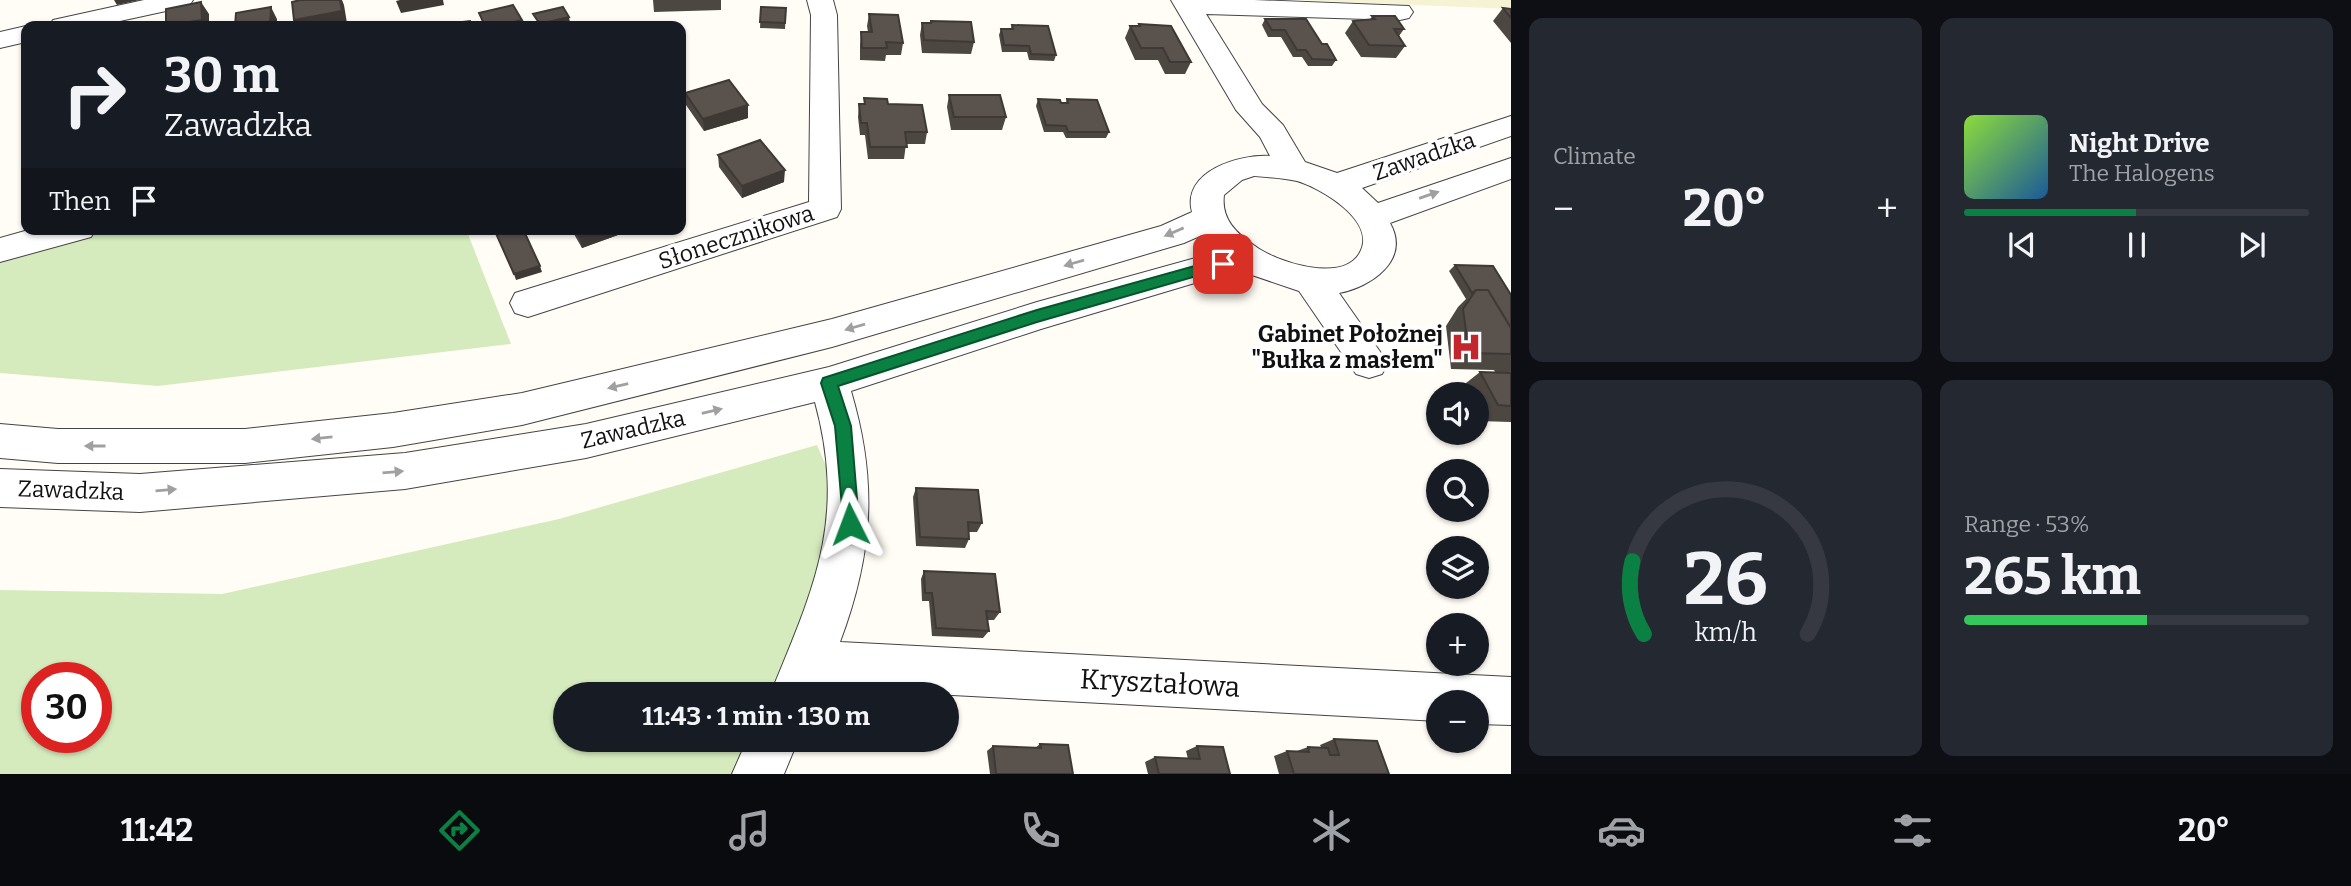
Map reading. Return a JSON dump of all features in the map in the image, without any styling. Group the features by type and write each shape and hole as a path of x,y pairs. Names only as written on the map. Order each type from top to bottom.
{"street":[{"path":"85,21 180,0"},
{"name":"Słonecznikowa","path":"528,303 825,209 824,15 820,0"},
{"path":"1186,3 1400,12"},
{"path":"1186,3 1251,110 1272,132 1293,169"},
{"path":"0,40 21,35"},
{"path":"1251,110 1249,129 1253,166"},
{"name":"Zawadzka","path":"1336,185 1511,126"},
{"path":"1253,166 1293,169 1336,185 1357,200 1372,217 1380,236 1379,254 1368,269 1349,278 1310,280 1288,276 1247,259 1223,240 1209,218 1206,203 1209,189 1219,177 1253,166"},
{"name":"Zawadzka","path":"1372,217 1511,167"},
{"name":"Zawadzka","path":"0,441 58,446 245,446 393,430 522,409 832,334 1171,235 1209,218"},
{"path":"0,250 56,235"},
{"name":"Zawadzka","path":"0,488 140,493 405,471 586,441 829,383 1037,316 1198,269 1247,259"},
{"path":"1310,280 1369,363 1368,321 1349,278"},
{"path":"802,680 841,576 850,524 843,426 829,383"},
{"name":"Kryształowa","path":"802,680 1511,701"},
{"path":"758,774 768,752"}],"shaded area":[{"path":"1295,0 1511,0 1511,9"}],"green space":[{"path":"84,235 468,235 511,344 158,386 0,373 0,260"},
{"path":"817,445 830,475 828,584 779,682 553,682 553,752 743,752 731,774 0,774 0,590 222,594 559,519"}],"building":[{"path":"340,0 342,11 294,20 292,2"},
{"path":"201,2 202,20 166,21 166,9"},
{"path":"513,5 522,20 483,21 479,13"},
{"path":"271,7 270,21 235,21 236,13"},
{"path":"563,7 569,17 538,21 533,14"},
{"path":"761,7 786,8 785,23 760,22"},
{"path":"1503,8 1511,9 1511,18"},
{"path":"869,14 898,15 903,43 886,42 887,48 862,48 861,32 872,32"},
{"path":"1372,16 1395,16 1404,29 1394,29 1405,46 1369,45 1353,21 1375,19"},
{"path":"1265,19 1306,19 1322,44 1327,44 1336,60 1312,59 1306,50 1297,50 1285,30 1272,30"},
{"path":"971,22 974,42 924,40 922,23"},
{"path":"1139,24 1171,26 1191,62 1170,62 1163,48 1141,48 1130,26 1140,26"},
{"path":"1012,25 1048,26 1056,55 1031,54 1029,46 1004,45 1001,29 1013,29"},
{"path":"729,80 748,105 703,119 686,93"},
{"path":"949,95 1000,95 1006,117 954,117"},
{"path":"864,98 887,99 888,104 922,105 927,132 905,132 907,147 870,147 867,123 861,123 859,104 865,104"},
{"path":"1038,99 1060,100 1061,103 1068,103 1067,99 1097,100 1109,132 1068,132 1066,126 1046,125"},
{"path":"760,140 785,170 742,186 718,155"},
{"path":"497,235 526,235 540,266 514,274"},
{"path":"1455,265 1493,266 1511,295 1511,328 1488,290 1476,290 1472,293"},
{"path":"1476,290 1488,290 1511,328 1511,354 1469,353 1463,309"},
{"path":"1480,372 1511,373 1511,406 1498,405 1489,388 1489,382 1485,382"},
{"path":"916,488 978,490 982,523 968,522 969,539 920,537"},
{"path":"924,571 995,574 1000,612 986,611 989,631 936,628 932,593 925,593"},
{"path":"1334,739 1377,741 1389,774 1294,774 1287,751 1309,752 1308,747 1328,748 1330,755 1339,755"},
{"path":"1040,744 1068,745 1073,774 996,774 993,746 1041,748"},
{"path":"1197,746 1223,747 1230,774 1159,774 1155,757 1200,759"}],"place":[{"name":"Gabinet Położnej \"Bułka z masłem\"","path":"1466,347"}],"route":[{"path":"850,524 843,426 829,383 1037,316 1223,264"}]}
